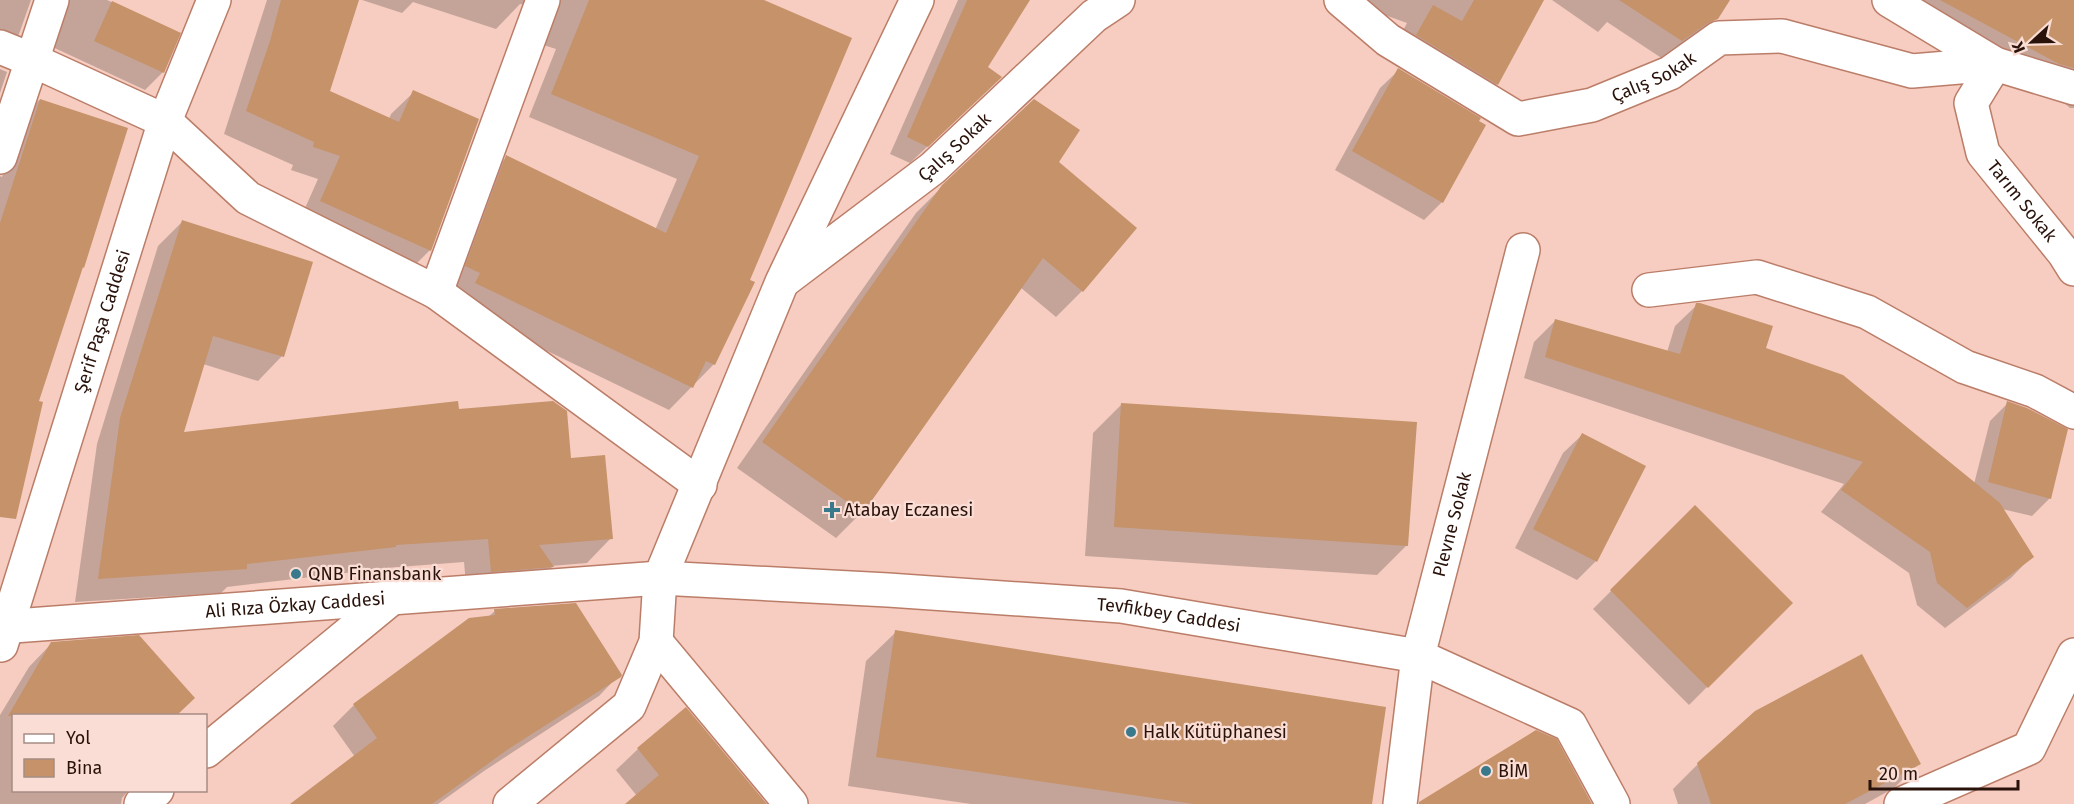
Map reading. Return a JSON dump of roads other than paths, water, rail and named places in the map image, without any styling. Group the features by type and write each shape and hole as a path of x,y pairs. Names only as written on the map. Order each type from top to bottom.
{"street":[{"path":"0,157 52,0"},
{"name":"Şerif Paşa Caddesi","path":"2,634 165,121 214,0"},
{"path":"436,292 543,0"},
{"name":"Çalış Sokak","path":"782,282 933,168 1094,16 1118,0"},
{"name":"Çalış Sokak","path":"1341,0 1388,40 1518,119 1592,105 1670,73 1719,38 1782,36 1912,71 1995,64"},
{"path":"1889,0 1995,64 2074,88"},
{"path":"510,804 629,706 656,642 660,578 782,282 908,3"},
{"path":"0,47 165,121 248,198 436,292 700,485"},
{"name":"Tarım Sokak","path":"1995,64 1971,104 1983,153 2064,253 2074,269"},
{"name":"Plevne Sokak","path":"1400,804 1418,656 1523,250"},
{"path":"1649,290 1757,277 1867,312 1965,367 2036,391 2074,412"},
{"name":"Ali Rıza Özkay Caddesi","path":"2,634 393,597 660,578"},
{"name":"Tevfikbey Caddesi","path":"660,578 888,590 1121,606 1418,656 1570,725 1613,804"},
{"path":"207,750 393,597"},
{"path":"656,642 791,804"},
{"path":"1901,804 2029,748 2074,655"},
{"path":"141,804 155,792"}],"place":[{"name":"Atabay Eczanesi","path":"832,510"},
{"name":"QNB Finansbank","path":"296,574"},
{"name":"Halk Kütüphanesi","path":"1131,732"},
{"name":"BİM","path":"1486,771"}]}
